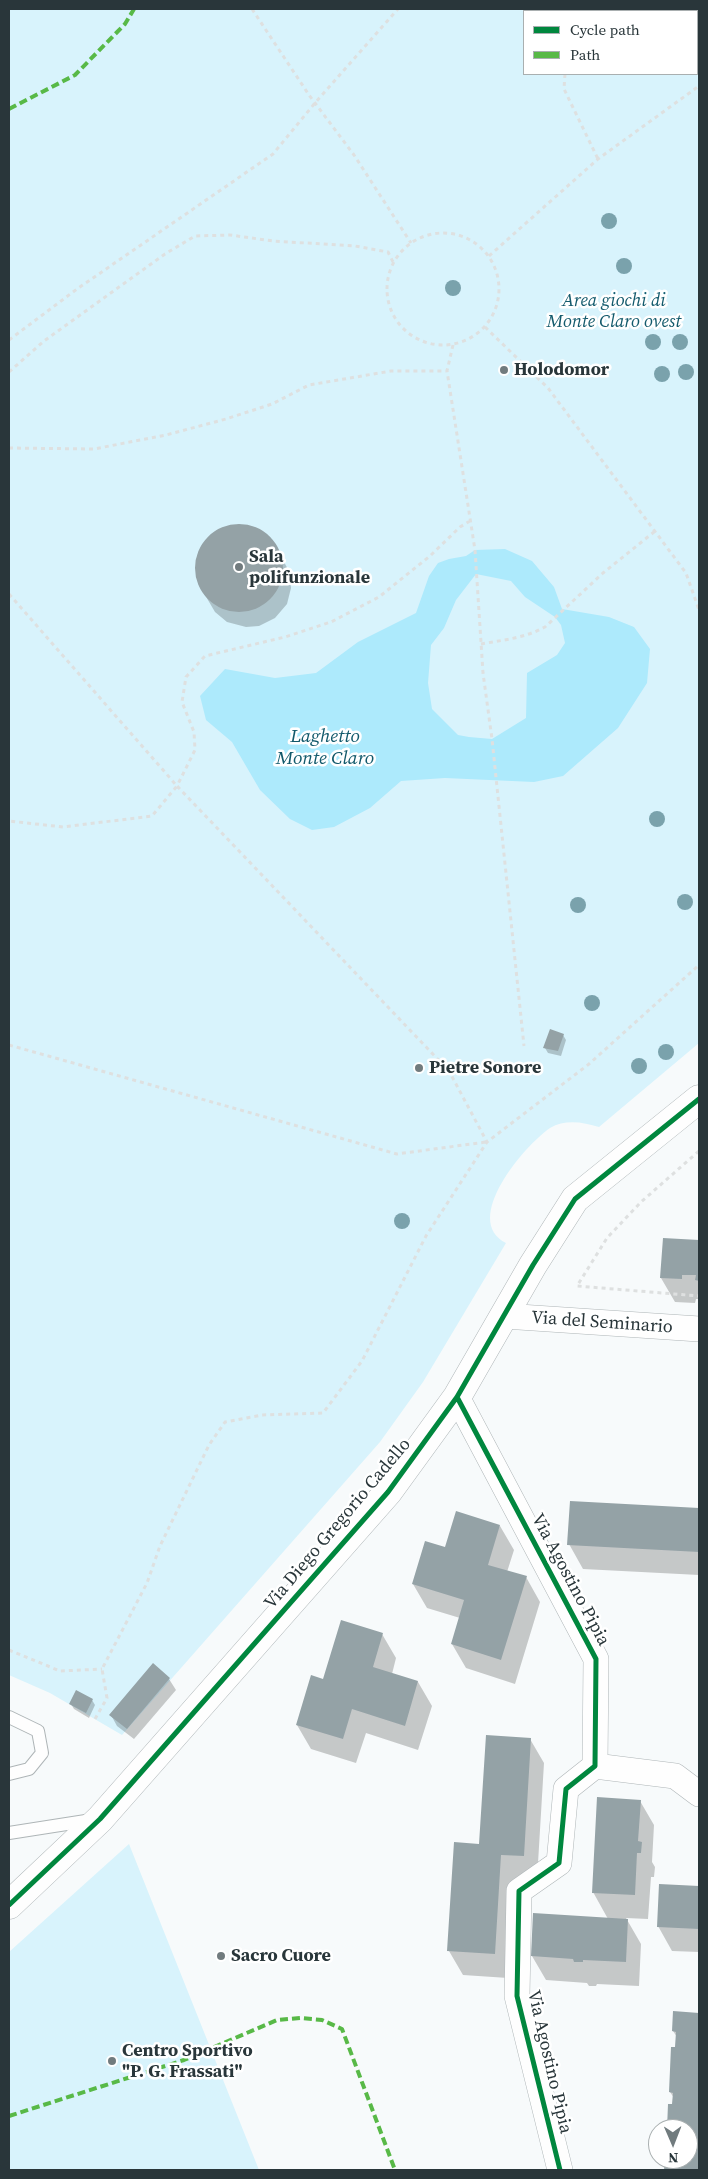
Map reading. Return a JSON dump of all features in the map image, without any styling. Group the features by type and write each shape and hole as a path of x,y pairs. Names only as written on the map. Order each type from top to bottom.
{"street":[{"name":"Via Diego Gregorio Cadello","path":"9,1905 100,1819 388,1492 458,1398 504,1316 575,1199 699,1099"},
{"name":"Via del Seminario","path":"504,1316 699,1329"},
{"name":"Via Agostino Pipia","path":"458,1398 596,1659 595,1766 566,1789 559,1864 519,1891 517,1996 560,2170"},
{"path":"595,1766 675,1776 699,1794"}],"lane":[{"path":"9,1717 38,1731 42,1753 29,1769 9,1774"},
{"path":"9,1833 100,1819"}],"path":[{"path":"252,9 314,102 354,155 411,243"},
{"path":"9,340 77,289 273,154 314,102 398,9"},
{"path":"565,75 564,89 598,159"},
{"path":"489,256 598,159 699,86"},
{"path":"439,233 458,234 475,242 489,256 498,273 500,292 495,311 485,327 470,339 453,345 435,346 418,340 402,329 392,315 387,298 387,279 393,262 411,243 420,237 439,233"},
{"path":"9,372 44,341 165,254 195,236 230,235 272,241 355,246 388,252 393,262"},
{"path":"485,327 548,388 686,573 699,610"},
{"path":"453,345 447,371 475,550 481,644 524,1046"},
{"path":"9,448 94,448 166,435 226,419 272,404 309,385 391,371 447,371"},
{"path":"9,821 63,827 152,816 178,786 196,750 194,732 182,702 186,677 205,656 285,637 331,622 379,597 430,556 460,527 470,521"},
{"path":"481,644 514,639 534,633 654,532"},
{"path":"9,594 178,786 448,1070 487,1142"},
{"path":"95,1719 107,1698 102,1669 147,1582 160,1546 209,1445 224,1422 262,1415 323,1413 362,1361 426,1236 487,1142 588,1064 699,965"},
{"path":"9,1045 397,1154 487,1142"},
{"path":"699,1151 641,1202 607,1238 578,1286 699,1296"},
{"path":"9,1650 60,1671 102,1669"}],"green space":[{"name":"Area giochi di Monte Claro ovest","path":"9,9 699,9 699,1043 599,1127 574,1122 562,1123 550,1128 526,1150 501,1184 493,1201 490,1218 494,1232 506,1243 423,1382 380,1442 122,1735 50,1693 9,1675"},
{"name":"Centro Sportivo \"P. G. Frassati\"","path":"129,1844 259,2170 9,2170 9,1952"}],"water":[{"name":"Laghetto Monte Claro","path":"505,549 532,561 554,587 562,609 609,617 634,627 650,649 647,683 618,728 563,776 534,782 445,778 401,781 370,808 334,827 312,830 290,819 260,790 232,742 206,720 200,696 225,669 275,678 316,673 358,642 416,613 429,576 438,563 466,556 475,550","holes":["476,574 511,581 525,597 555,617 561,625 565,643 557,655 527,673 526,718 492,739 458,735 432,709 428,683 431,645 444,628 456,600"]}],"building":[{"name":"Sala polifunzionale","path":"230,524 248,524 264,531 276,543 283,559 283,577 276,593 264,605 248,612 230,612 214,605 202,593 195,577 195,559 202,543 214,531"},
{"path":"550,1029 564,1034 558,1051 543,1048"},
{"path":"663,1238 699,1240 699,1281 695,1280 696,1275 682,1275 682,1279 660,1278"},
{"path":"570,1501 699,1508 699,1552 567,1545"},
{"path":"456,1511 500,1525 488,1565 527,1576 501,1660 451,1644 464,1600 412,1584 425,1541 445,1547"},
{"path":"341,1620 383,1633 373,1667 418,1681 405,1726 352,1709 343,1739 296,1725 311,1675 323,1679"},
{"path":"153,1663 170,1678 127,1729 109,1715"},
{"path":"76,1690 93,1699 86,1713 69,1704"},
{"path":"486,1735 531,1738 524,1856 501,1855 495,1954 447,1951 454,1842 479,1844"},
{"path":"597,1797 641,1800 638,1841 642,1842 641,1853 637,1853 635,1895 592,1893"},
{"path":"659,1884 699,1886 699,1929 657,1927"},
{"path":"533,1913 628,1919 626,1962 583,1960 583,1962 574,1962 573,1959 531,1956"},
{"path":"673,2011 699,2013 699,2170 664,2170 698,2169 698,2119 667,2119 668,2104 672,2104 673,2093 669,2092 671,2047 675,2047 676,2032 672,2031"}],"marked path":[{"path":"9,109 75,75 125,24 134,9"},
{"path":"9,2116 184,2060 277,2020 300,2018 322,2020 342,2029 395,2170"}],"cycle path":[{"path":"9,1905 100,1819 388,1492 457,1397 533,1265 575,1199 699,1099"},
{"path":"457,1397 596,1659 595,1766 566,1789 559,1863 519,1891 517,1996 560,2170"}],"place":[{"name":"Holodomor","path":"504,370"},
{"name":"Sala polifunzionale","path":"239,567"},
{"name":"Pietre Sonore","path":"419,1068"},
{"name":"Sacro Cuore","path":"221,1956"},
{"name":"Centro Sportivo \"P. G. Frassati\"","path":"112,2061"}]}
